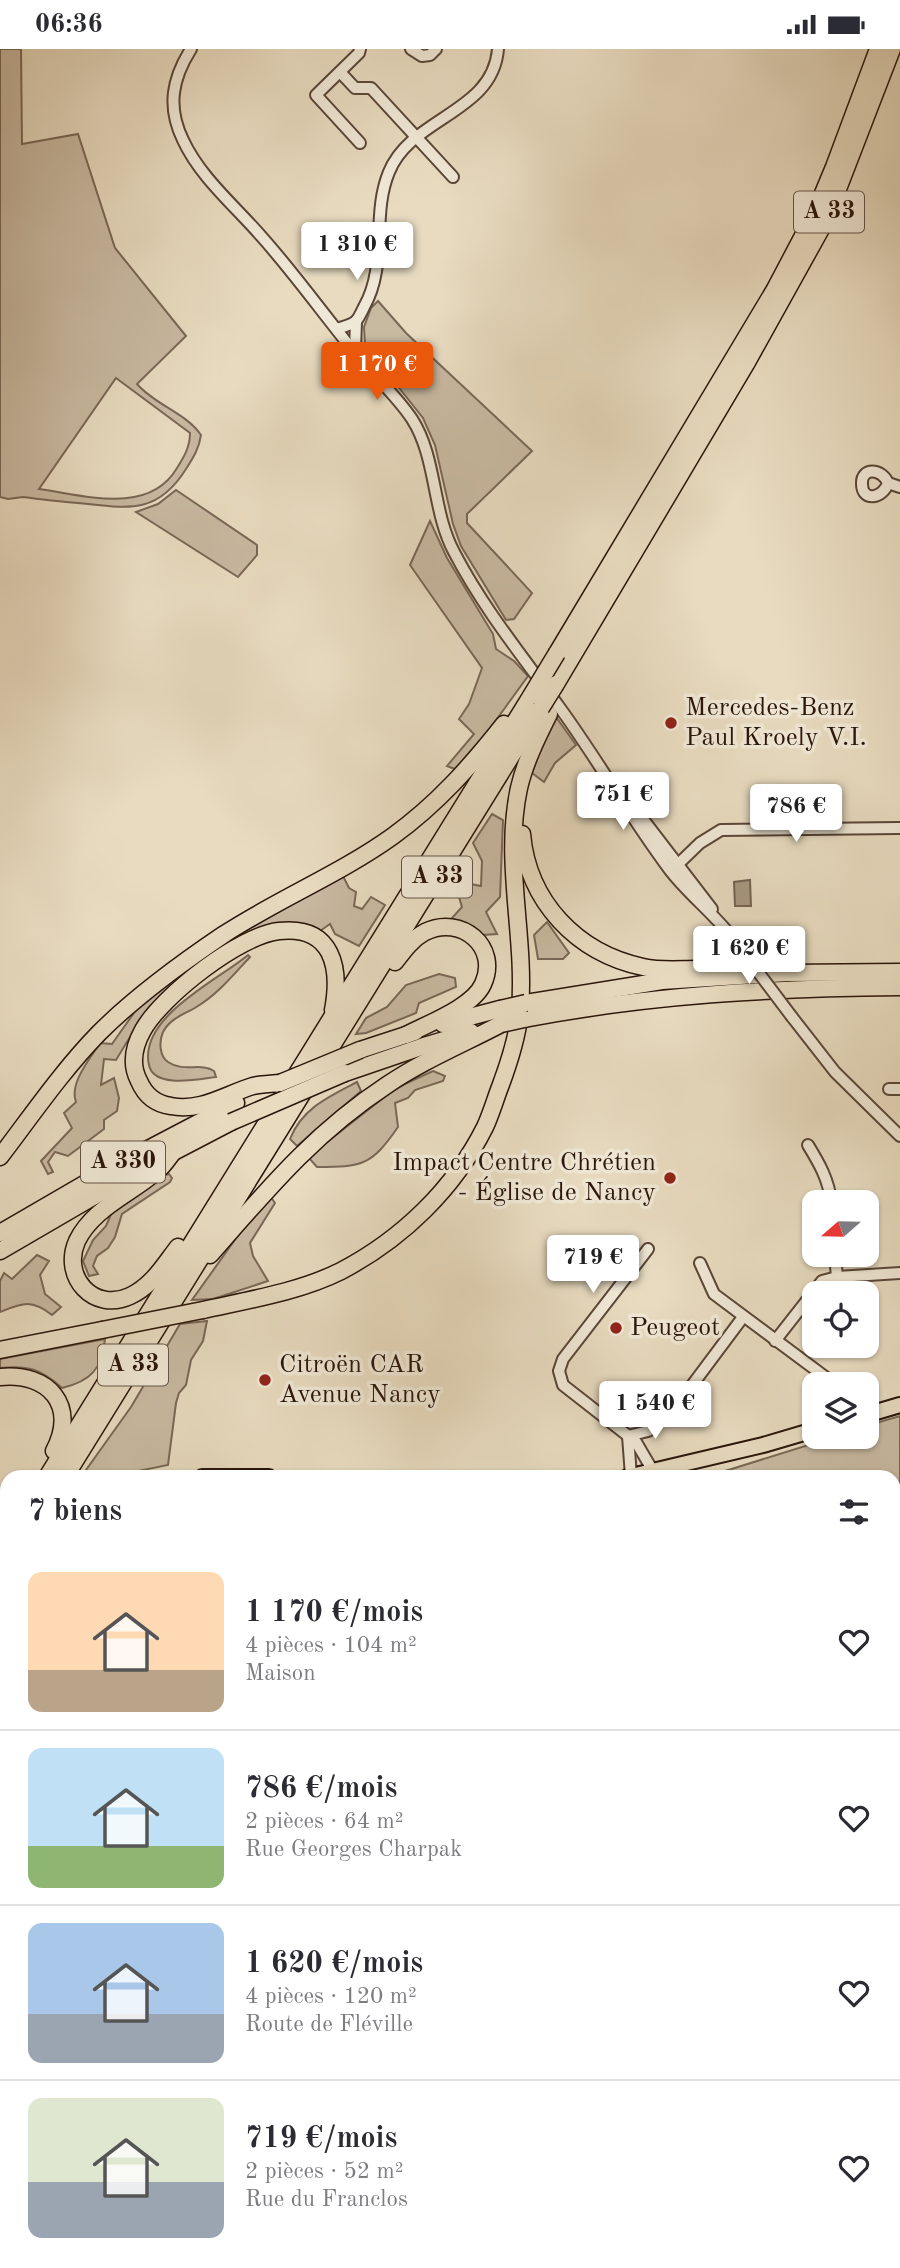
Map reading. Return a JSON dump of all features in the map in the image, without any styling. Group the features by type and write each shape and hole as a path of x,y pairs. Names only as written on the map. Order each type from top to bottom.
{"highway":[{"name":"A 33","path":"69,1470 332,1045 537,702 557,653 775,289 814,215 878,49"},
{"name":"A 33","path":"51,1470 331,1018 537,702 559,687 826,220 892,49"},
{"path":"0,1350 280,1292 339,1271 391,1240 435,1201 485,1126 508,1064 520,1012 514,828 519,787 529,756 537,702"},
{"path":"0,1157 55,1084 90,1044 147,990 225,934 312,886 392,837 466,772 512,713 537,702"},
{"path":"519,787 523,847 533,883 554,915 579,939 617,960 642,967 724,969 751,975"},
{"path":"332,1045 410,942 426,931 444,926 459,927 472,935 483,949 487,966 483,985 455,1010 406,1035"},
{"path":"251,1091 200,1105 180,1107 157,1101 144,1090 134,1068 136,1047 142,1033 166,1002 207,968 253,939 278,931 309,934 327,948 337,977 331,1018"},
{"name":"A 330","path":"0,1233 251,1091 280,1083 360,1050 406,1035 662,982 751,975 900,972"},
{"name":"A 330","path":"525,1011 663,997 817,988 900,987"},
{"path":"179,1291 281,1172 317,1138 388,1084 500,1017"},
{"name":"A 330","path":"0,1251 174,1151 232,1122 345,1073 500,1017"},
{"path":"174,1151 158,1171 97,1216 78,1241 73,1256 74,1273 83,1289 90,1294 111,1301 128,1297 147,1286 206,1207 227,1184"},
{"path":"0,1377 27,1378 44,1385 57,1399 64,1416 62,1436 44,1470"}],"main road":[{"path":"879,1411 900,1405"},
{"path":"657,1470 802,1434"}],"street":[{"path":"191,49 176,78 172,99 176,124 183,142 210,180 282,259 416,426 448,541 473,586 606,774 619,787 674,868 731,936 842,1079 900,1136"},
{"path":"359,143 316,95 360,49"},
{"path":"411,49 422,56 430,55 436,49"},
{"path":"355,352 355,326 374,281 379,248 380,207 394,162 415,137 431,124 461,107 485,85 496,65 498,49"},
{"path":"340,72 355,88 371,89 453,177"},
{"path":"340,333 355,326"},
{"path":"888,483 900,487"},
{"path":"674,868 712,833 730,829 900,828"},
{"path":"807,1145 822,1167 830,1190"},
{"path":"648,1249 563,1359 559,1371 563,1385 640,1447 652,1470"},
{"path":"700,1263 714,1294 818,1372"},
{"path":"836,1267 837,1277"},
{"path":"775,1341 822,1281 837,1277 900,1273"},
{"path":"628,1436 648,1431 666,1415 690,1388 743,1317"},
{"path":"628,1436 629,1470"}],"shaded area":[{"path":"0,49 21,49 22,144 78,134 115,248 186,336 137,384 152,398 195,427 201,435 193,457 176,483 155,500 143,505 118,507 0,497","holes":["116,378 190,433 188,447 177,468 165,483 150,492 114,499 39,489"]},
{"path":"378,301 406,333 532,451 467,514 467,523 532,593 514,619 506,620 461,546 453,524 435,445 423,418 365,345 364,327 371,308"},
{"path":"176,490 257,545 257,555 238,577 136,512 158,504"},
{"path":"430,521 447,558 493,634 496,649 514,661 528,676 486,734 455,769 447,766 474,734 459,719 469,704 482,668 410,565"},
{"path":"556,717 576,745 555,763 544,782 532,773 549,728"},
{"path":"492,814 503,820 500,897 486,912 497,934 482,935 452,918 462,907 459,897 465,883 481,886 482,861 473,843"},
{"path":"343,876 349,888 356,892 354,906 362,909 371,897 385,905 359,946 335,934 330,924 320,931 291,923 168,989 144,1014 116,1060 104,1059 101,1085 114,1078 119,1098 117,1111 104,1120 104,1129 68,1156 55,1152 48,1162 53,1172 48,1174 41,1161 72,1128 64,1113 76,1102 75,1087 78,1079 100,1043 112,1044 136,1010 165,980 204,954"},
{"path":"750,880 751,906 735,906 734,882"},
{"path":"547,922 569,953 563,959 538,959 534,935"},
{"path":"248,955 250,957 219,990 174,1019 163,1032 161,1052 168,1062 180,1067 209,1068 214,1071 216,1077 178,1081 159,1077 149,1065 149,1047 156,1031 168,1015 184,1001"},
{"path":"439,974 455,978 456,987 419,1003 416,1013 366,1033 356,1034 366,1018 387,1007 406,985"},
{"path":"433,1071 445,1076 443,1081 415,1090 408,1098 395,1103 398,1127 372,1157 355,1165 317,1167 308,1157 396,1088"},
{"path":"357,1082 361,1091 297,1146 290,1139 309,1111"},
{"path":"169,1174 172,1178 170,1182 122,1214 115,1237 108,1248 97,1256 93,1266 98,1274 89,1276 83,1261 112,1212 160,1176"},
{"path":"270,1196 275,1203 250,1243 253,1256 268,1281 213,1299 192,1300 249,1220"},
{"path":"37,1255 49,1261 40,1275 45,1294 61,1307 52,1315 27,1304 0,1312 0,1281 4,1273 12,1279"},
{"path":"207,1321 203,1341 191,1360 186,1385 179,1393 176,1403 168,1465 143,1470 86,1470 131,1407 180,1324"},
{"path":"105,1339 101,1358 93,1372 81,1382 62,1388 34,1370 19,1367 0,1368 0,1359"},
{"path":"900,1416 900,1470 728,1470 802,1447 879,1449 879,1422"}],"place":[{"name":"Mercedes-Benz Paul Kroely V.I.","path":"671,723"},
{"name":"Impact Centre Chrétien - Église de Nancy","path":"670,1178"},
{"name":"Peugeot","path":"616,1328"},
{"name":"Citroën CAR Avenue Nancy","path":"265,1380"}]}
